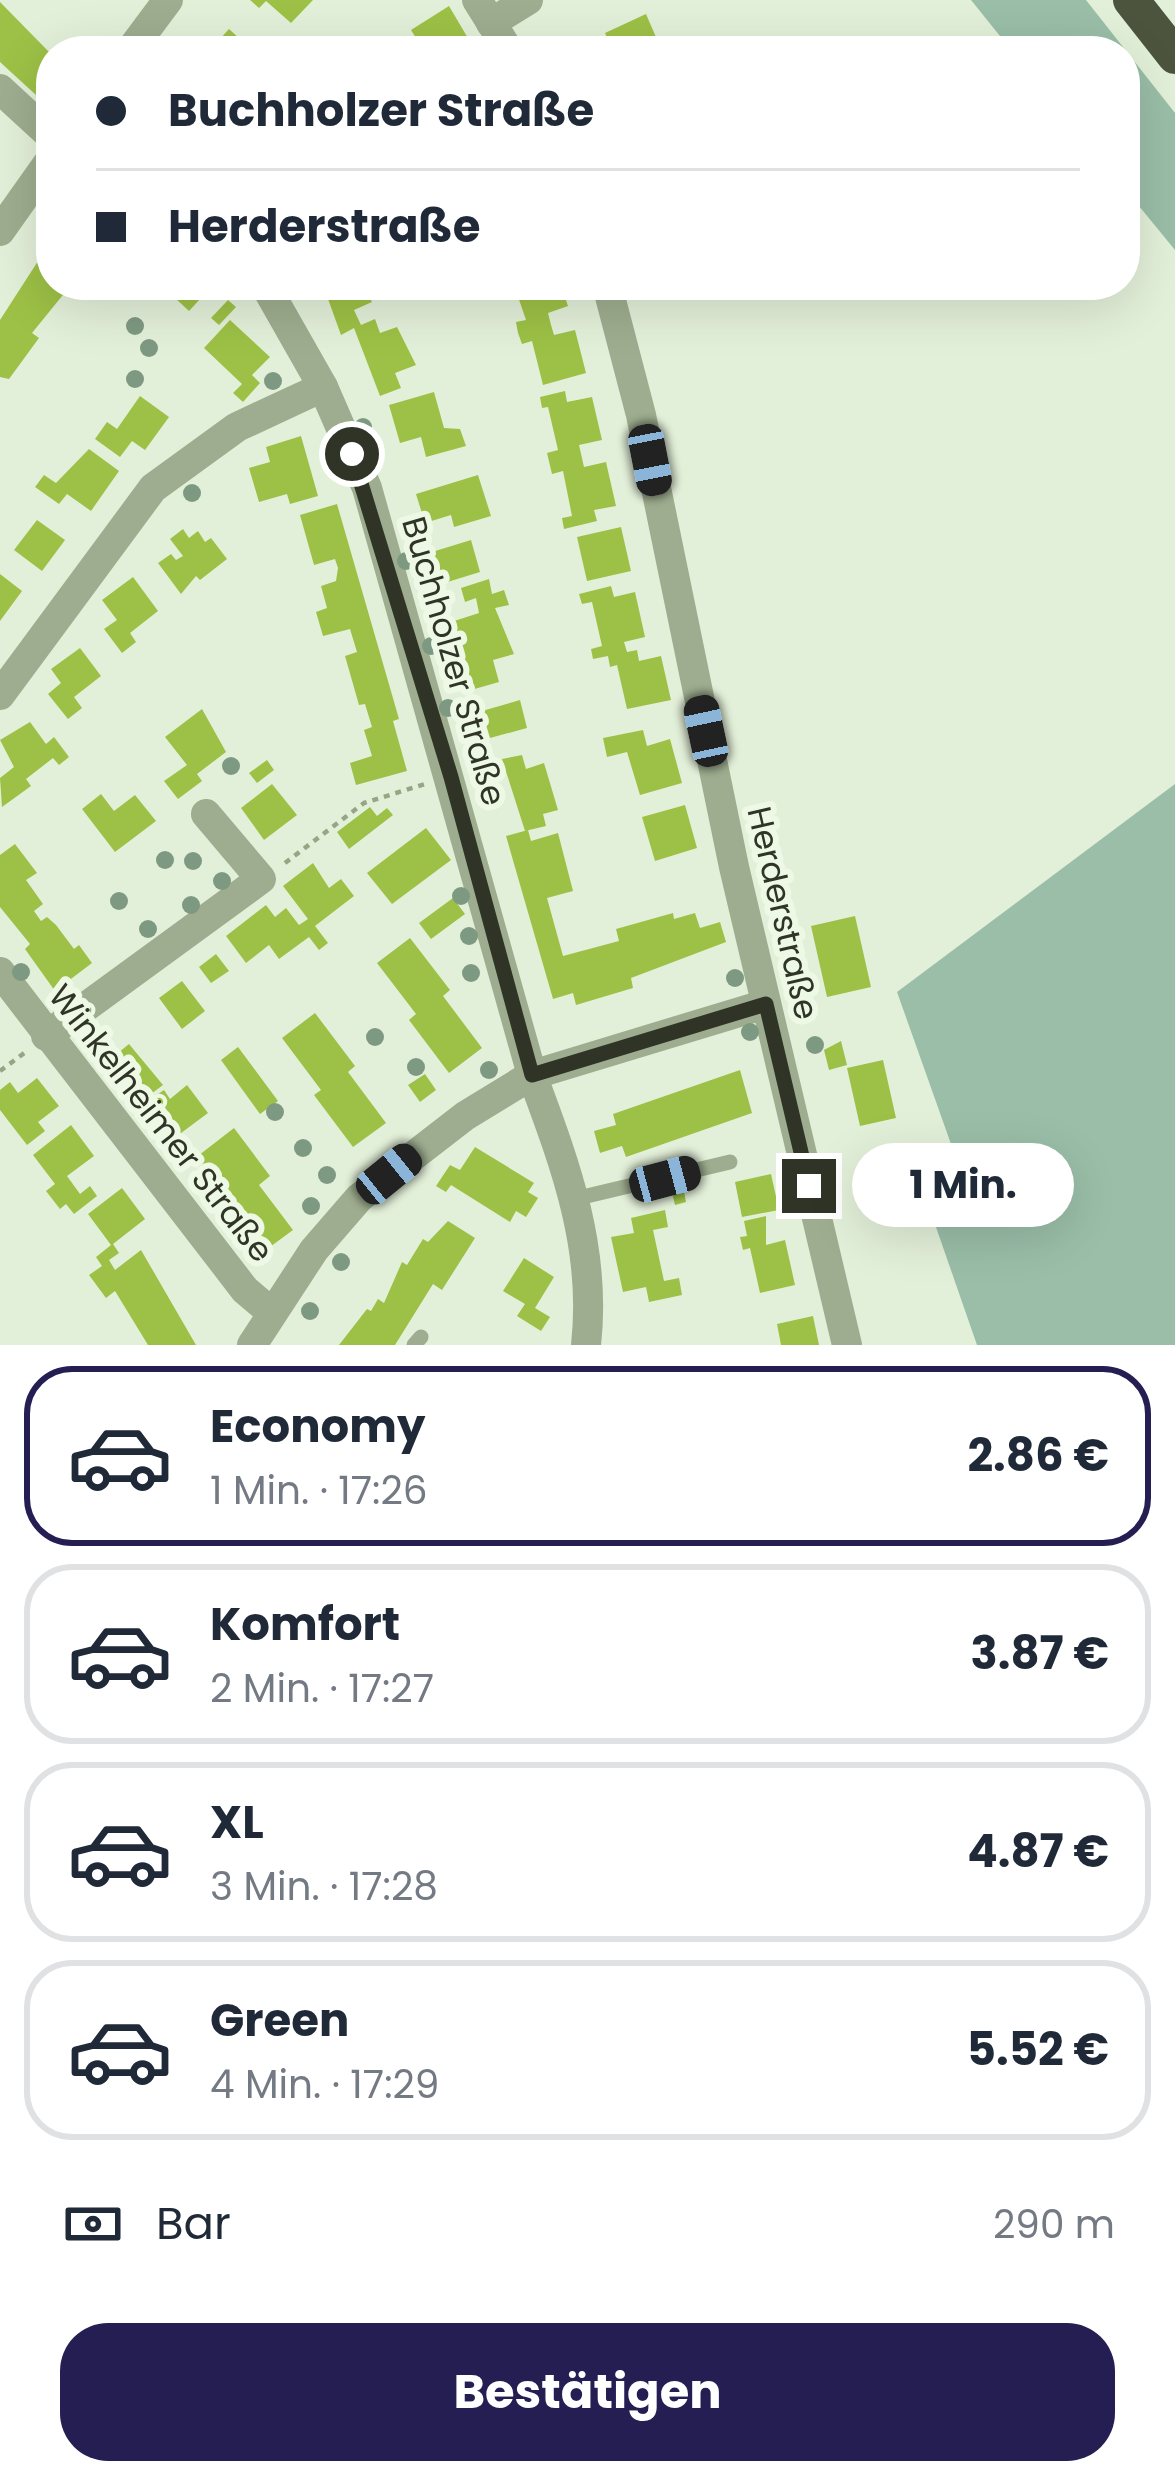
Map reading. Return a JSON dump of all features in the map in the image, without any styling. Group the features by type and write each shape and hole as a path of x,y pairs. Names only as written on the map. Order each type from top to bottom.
{"highway":[{"path":"1131,0 1175,56"}],"street":[{"path":"141,36 168,0"},
{"path":"484,11 528,0"},
{"path":"0,88 36,122"},
{"path":"0,231 36,180"},
{"name":"Buchholzer Straße","path":"274,300 323,387 367,488 532,1075 588,1253 586,1345"},
{"name":"Herderstraße","path":"611,300 641,415 766,1004 847,1345"},
{"path":"0,695 153,488 237,427 323,387"},
{"path":"46,1036 260,879 206,814"},
{"name":"Winkelheimer Straße","path":"0,972 245,1290 272,1313"},
{"path":"251,1345 314,1250 359,1198 450,1127 532,1075 766,1004"}],"lane":[{"path":"574,1199 730,1162"}],"path":[{"path":"260,879 364,803 451,777"}],"green space":[{"path":"971,0 1086,0 1114,36 1000,36"},
{"path":"1140,69 1175,113 1175,250 1140,207"},
{"path":"1175,784 1175,1345 977,1345 913,1161 951,1144 897,992"}],"building":[{"path":"250,0 313,0 291,23 266,1 259,8"},
{"path":"0,2 36,39 36,95 0,62"},
{"path":"449,6 467,36 415,36 411,30"},
{"path":"646,14 656,36 606,36"},
{"path":"36,264 36,300 59,300 32,333 39,338 9,379 0,377 0,320"},
{"path":"177,300 199,300 189,311"},
{"path":"228,300 236,307 219,325 211,318"},
{"path":"328,300 371,300 354,310 361,325 375,319 380,333 397,327 416,365 395,373 401,388 380,396 354,328 341,335"},
{"path":"519,300 566,300 568,306 548,313 551,325 554,335 575,330 586,373 543,385 532,341 522,344 518,333 516,322 526,320"},
{"path":"230,320 270,357 252,375 260,383 243,402 233,393 242,384 204,348"},
{"path":"565,391 567,402 592,397 602,440 579,445 584,467 606,462 616,506 594,510 597,521 564,529 562,518 572,516 563,471 552,474 547,453 558,450 548,407 542,408 540,397"},
{"path":"434,392 444,428 460,429 466,446 426,457 421,437 400,443 389,405"},
{"path":"140,396 169,417 145,450 132,441 120,457 95,439 107,422 117,429"},
{"path":"301,436 318,496 290,504 287,494 259,502 249,468 270,462 266,447"},
{"path":"89,449 119,471 91,511 67,494 59,504 35,487 44,475 56,483"},
{"path":"478,475 491,516 454,527 451,515 425,523 416,494"},
{"path":"337,504 399,719 393,721 407,771 356,785 350,763 372,756 364,730 372,727 365,704 359,705 345,656 357,652 350,629 323,636 316,612 327,608 321,586 336,581 338,568 335,559 314,565 300,515"},
{"path":"37,520 65,540 42,571 14,550"},
{"path":"621,527 631,571 587,581 577,537"},
{"path":"183,529 189,538 198,531 205,542 211,538 227,559 200,580 196,576 181,594 158,563 171,554 176,560 183,556 170,539"},
{"path":"471,540 480,572 441,584 432,552"},
{"path":"0,574 22,591 0,621"},
{"path":"133,577 158,611 130,633 136,642 122,653 104,629 117,620 102,600"},
{"path":"489,579 492,594 504,590 509,605 495,608 514,654 493,660 499,682 471,690 451,622 479,613 476,598 465,602 461,588"},
{"path":"611,586 614,597 635,592 645,637 624,642 627,652 637,650 639,661 661,656 671,700 627,709 617,665 610,667 608,656 593,659 591,649 602,646 592,602 582,604 579,594"},
{"path":"80,648 101,676 74,697 82,708 68,719 48,694 61,683 51,669"},
{"path":"520,700 527,728 490,738 482,711"},
{"path":"202,709 226,752 197,774 202,781 178,799 164,781 187,765 165,737"},
{"path":"30,722 46,744 54,737 69,757 59,765 53,758 26,779 31,786 2,807 0,778 14,767 0,740"},
{"path":"643,730 647,746 670,739 682,783 640,795 627,752 607,757 603,738"},
{"path":"522,755 526,769 544,763 558,810 543,814 546,826 525,831 502,759"},
{"path":"267,760 274,770 257,783 249,773"},
{"path":"272,784 297,815 264,840 241,808"},
{"path":"101,794 114,811 135,795 156,821 115,852 82,809"},
{"path":"685,805 697,848 655,861 642,817"},
{"path":"370,807 377,816 387,808 393,815 349,849 337,832"},
{"path":"426,828 451,860 392,904 367,873"},
{"path":"528,830 531,841 558,833 573,891 547,898 563,956 619,941 616,929 673,913 674,919 695,913 700,928 720,922 726,942 631,978 633,988 576,1005 573,993 553,999 506,836"},
{"path":"15,844 37,873 26,880 43,904 34,911 41,921 47,917 56,925 74,949 79,945 92,963 55,991 25,949 30,944 0,907 0,855"},
{"path":"313,863 329,888 341,879 354,896 315,926 328,943 319,950 309,937 279,959 269,945 246,963 226,936 266,905 275,917 286,908 299,925 308,919 283,886"},
{"path":"453,898 465,914 431,939 419,923"},
{"path":"855,916 871,987 827,997 811,926"},
{"path":"410,938 450,990 443,996 482,1048 449,1073 409,1020 416,1014 377,963"},
{"path":"216,954 229,971 211,983 199,967"},
{"path":"182,981 205,1011 182,1029 159,998"},
{"path":"315,1013 355,1066 348,1072 386,1123 353,1147 314,1095 321,1090 282,1038"},
{"path":"841,1041 847,1065 829,1070 824,1050"},
{"path":"129,1044 163,1085 135,1106 112,1076 127,1064 118,1053"},
{"path":"238,1047 278,1101 260,1114 221,1060"},
{"path":"883,1060 896,1118 860,1126 847,1068"},
{"path":"740,1070 752,1113 626,1157 622,1146 600,1153 594,1131 616,1125 613,1114"},
{"path":"425,1074 436,1090 420,1102 408,1085"},
{"path":"37,1078 59,1106 38,1122 45,1131 27,1145 0,1110 0,1090 10,1082 18,1093"},
{"path":"187,1085 208,1113 173,1139 145,1103 164,1090 170,1099"},
{"path":"71,1125 94,1156 67,1176 80,1194 90,1186 97,1196 74,1214 66,1204 60,1209 46,1191 55,1184 33,1155"},
{"path":"234,1128 270,1176 259,1185 293,1230 259,1255 194,1159"},
{"path":"475,1147 534,1183 528,1192 538,1198 526,1217 516,1211 510,1222 451,1185 446,1192 436,1186 450,1165 460,1170"},
{"path":"771,1174 779,1210 742,1217 735,1182"},
{"path":"682,1181 686,1202 675,1205 670,1184"},
{"path":"122,1188 145,1219 113,1244 119,1253 109,1260 115,1270 141,1250 196,1345 148,1345 115,1291 106,1298 89,1275 102,1266 96,1257 111,1245 88,1214"},
{"path":"665,1210 668,1227 653,1230 664,1281 679,1278 682,1295 649,1302 646,1287 623,1292 611,1237 634,1233 631,1218"},
{"path":"766,1216 766,1245 785,1240 795,1285 760,1293 750,1248 743,1250 740,1237 747,1236 744,1221"},
{"path":"448,1221 475,1238 442,1290 433,1284 395,1345 339,1345 367,1309 371,1311 378,1299 384,1303 402,1262 407,1265 423,1239 428,1242"},
{"path":"524,1258 554,1277 535,1308 550,1317 541,1331 517,1316 525,1304 503,1291"},
{"path":"813,1316 819,1345 781,1345 777,1324"}],"route":[{"path":"352,454 367,488 451,777 532,1075 766,1004 809,1186"}]}
